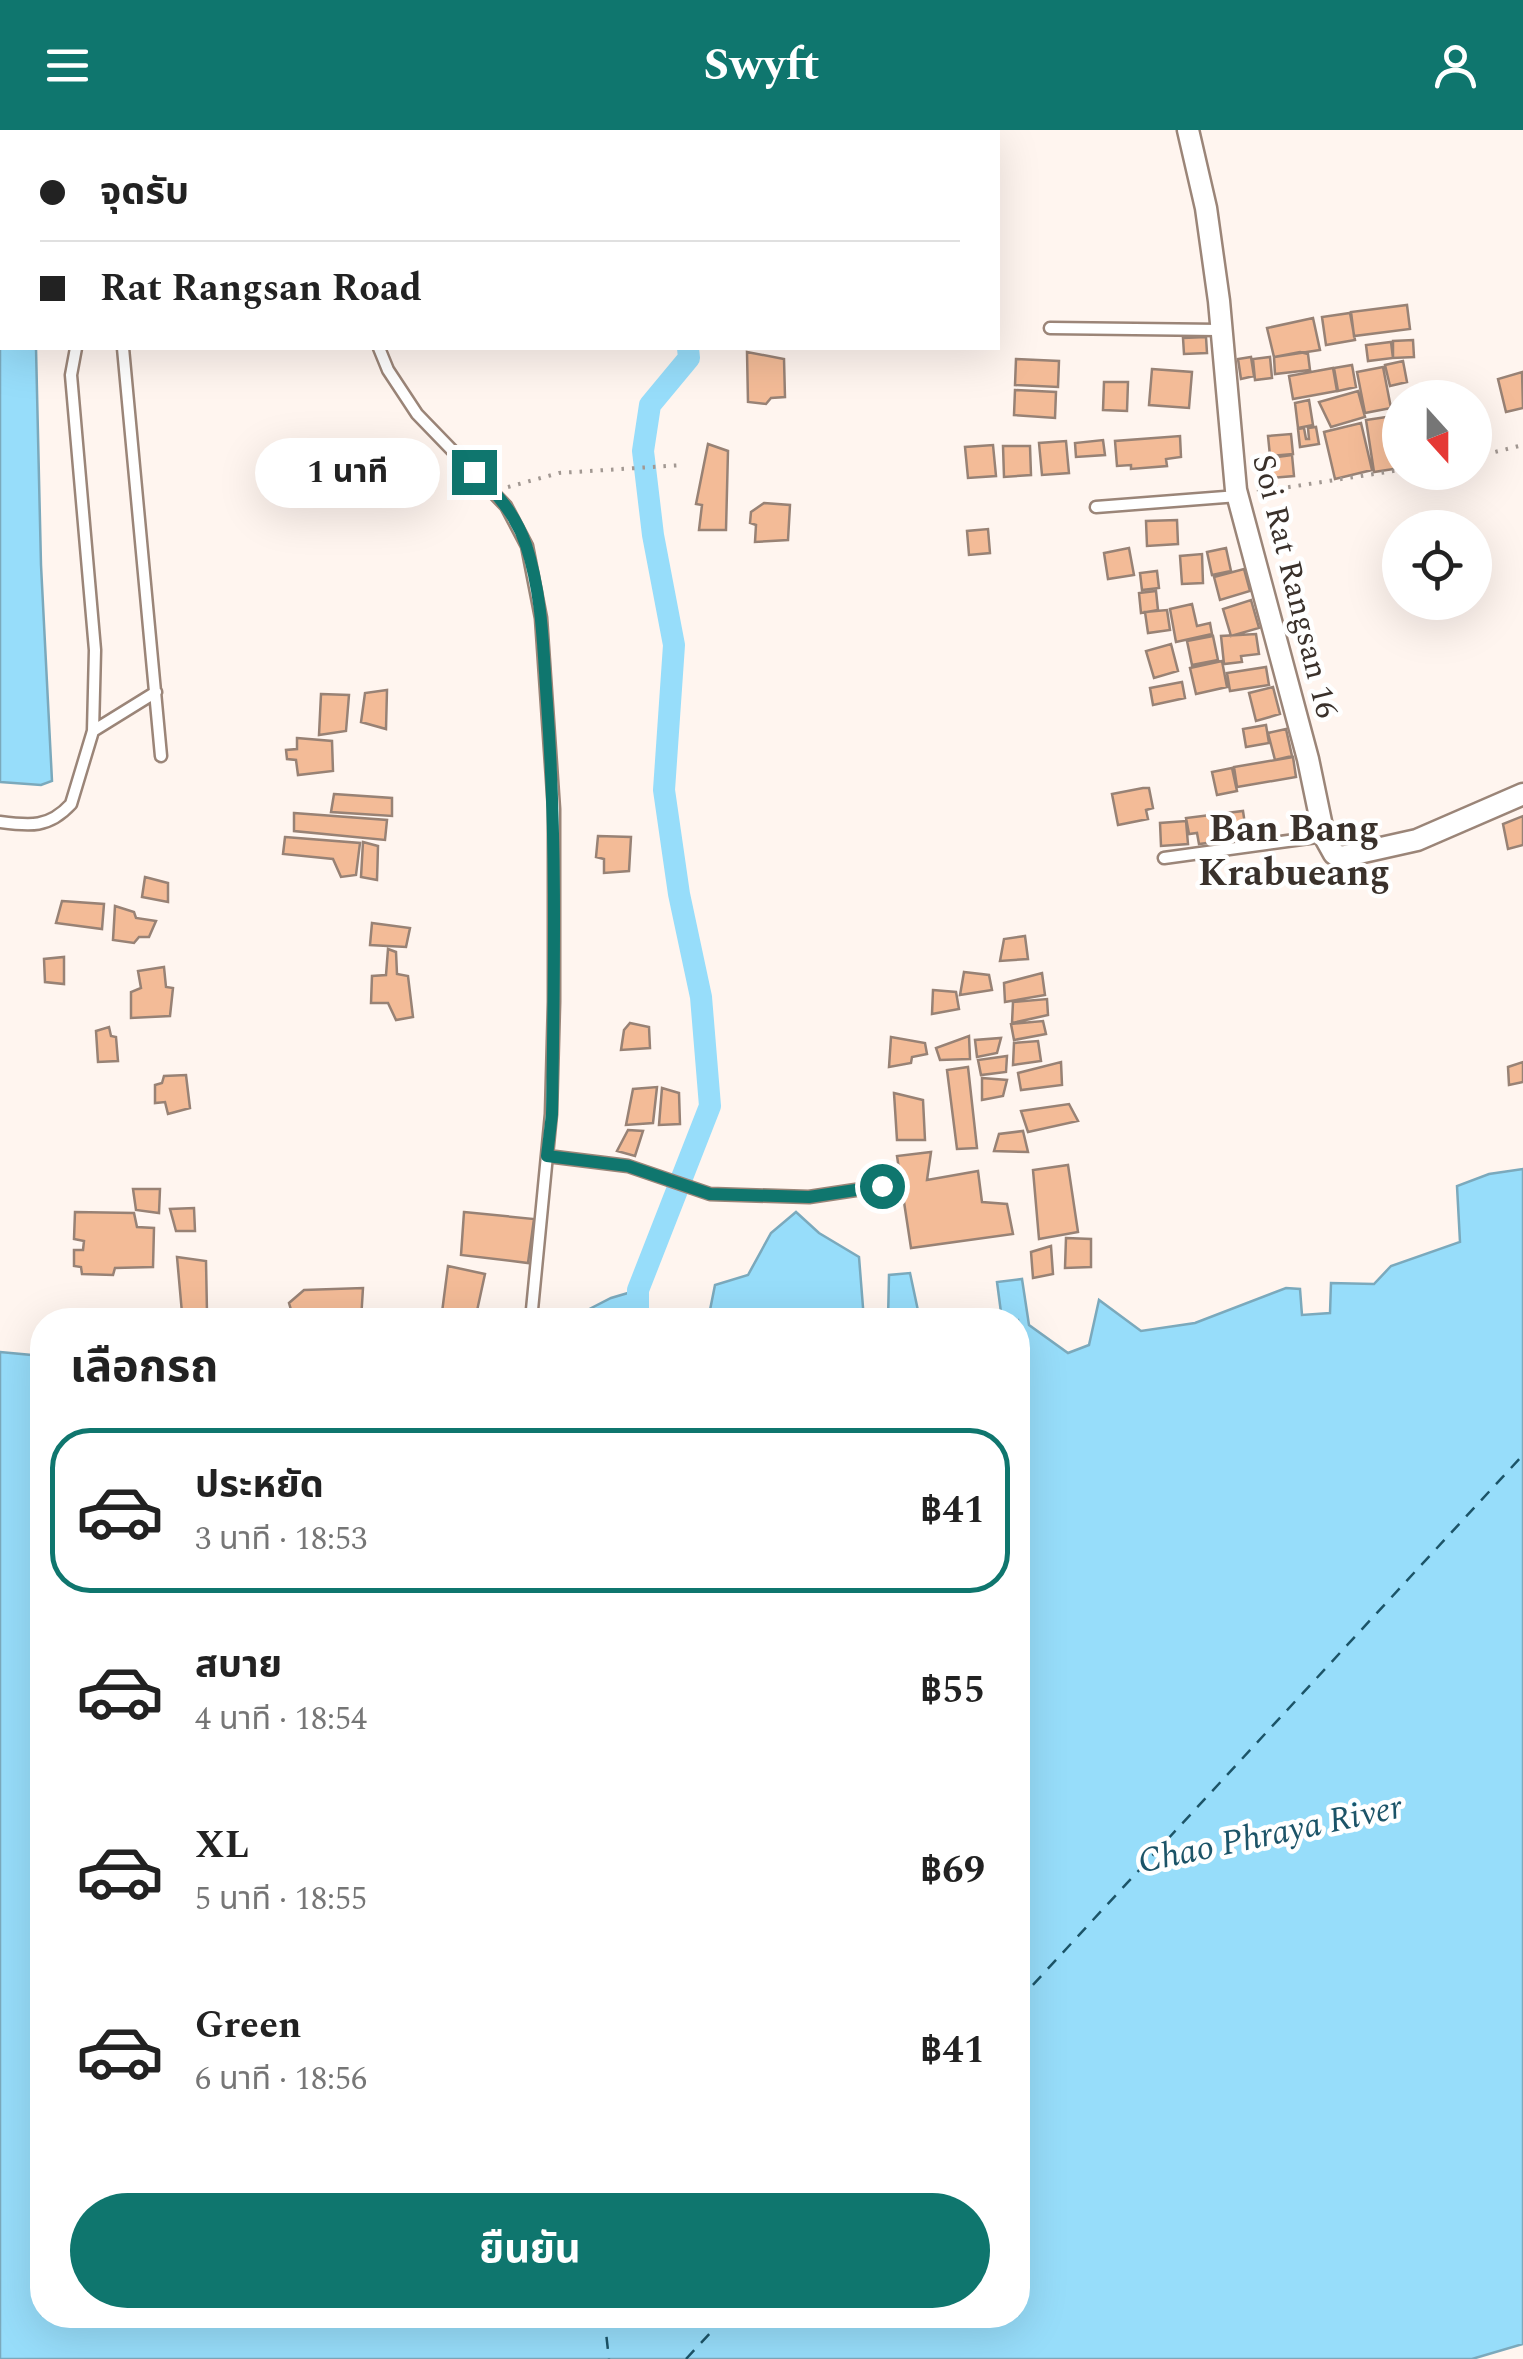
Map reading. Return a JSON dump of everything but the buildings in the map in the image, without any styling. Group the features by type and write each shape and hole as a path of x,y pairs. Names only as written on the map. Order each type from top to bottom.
{"street":[{"name":"Soi Rat Rangsan 16","path":"1188,130 1206,208 1237,493 1308,759 1324,836"},
{"path":"1324,836 1334,854 1341,857 1401,844 1523,794"}],"lane":[{"path":"1050,328 1220,330"},
{"path":"0,822 35,826 62,814 71,804 93,731 96,650 71,375 76,350"},
{"path":"123,350 162,756"},
{"path":"380,350 388,370 418,414 506,506 527,546 541,618 554,810 552,1114 532,1308"},
{"path":"1096,508 1237,493"},
{"path":"93,731 156,692"},
{"path":"1164,858 1324,836"},
{"path":"547,1156 612,1163 710,1194 809,1197 882,1186"}],"path":[{"path":"1492,453 1523,445"},
{"path":"494,491 558,473 683,465"},
{"path":"1237,493 1264,493 1382,473"}],"water":[{"path":"0,350 36,350 41,565 52,781 41,785 0,782"},
{"name":"Chao Phraya River","path":"1523,1169 1523,2344 1472,2359 0,2359 0,1352 30,1355 30,2328 1030,2328 1030,1326 1068,1353 1089,1345 1099,1300 1141,1331 1195,1323 1286,1288 1300,1289 1302,1315 1330,1313 1331,1283 1374,1284 1391,1266 1460,1242 1457,1186 1489,1174"},
{"path":"796,1212 819,1233 859,1257 863,1308 710,1308 715,1285 748,1275 771,1233"},
{"path":"910,1273 917,1308 888,1308 889,1275"},
{"path":"1022,1279 1026,1308 1000,1308 997,1282"},
{"path":"638,1290 648,1308 591,1308"}],"waterway":[{"path":"638,1308 638,1290 710,1106 701,997 679,894 664,790 674,645 653,535 643,451 650,405 689,358 688,350"}],"ferry route":[{"path":"1030,1988 1523,1455"},
{"path":"605,2328 609,2359"},
{"path":"686,2359 715,2328"}],"district":[{"name":"Ban Bang Krabueang","path":"1294,850"}],"route":[{"path":"474,472 506,506 527,546 541,618 554,810 552,1114 547,1156 628,1166 710,1194 809,1197 882,1186"}]}
